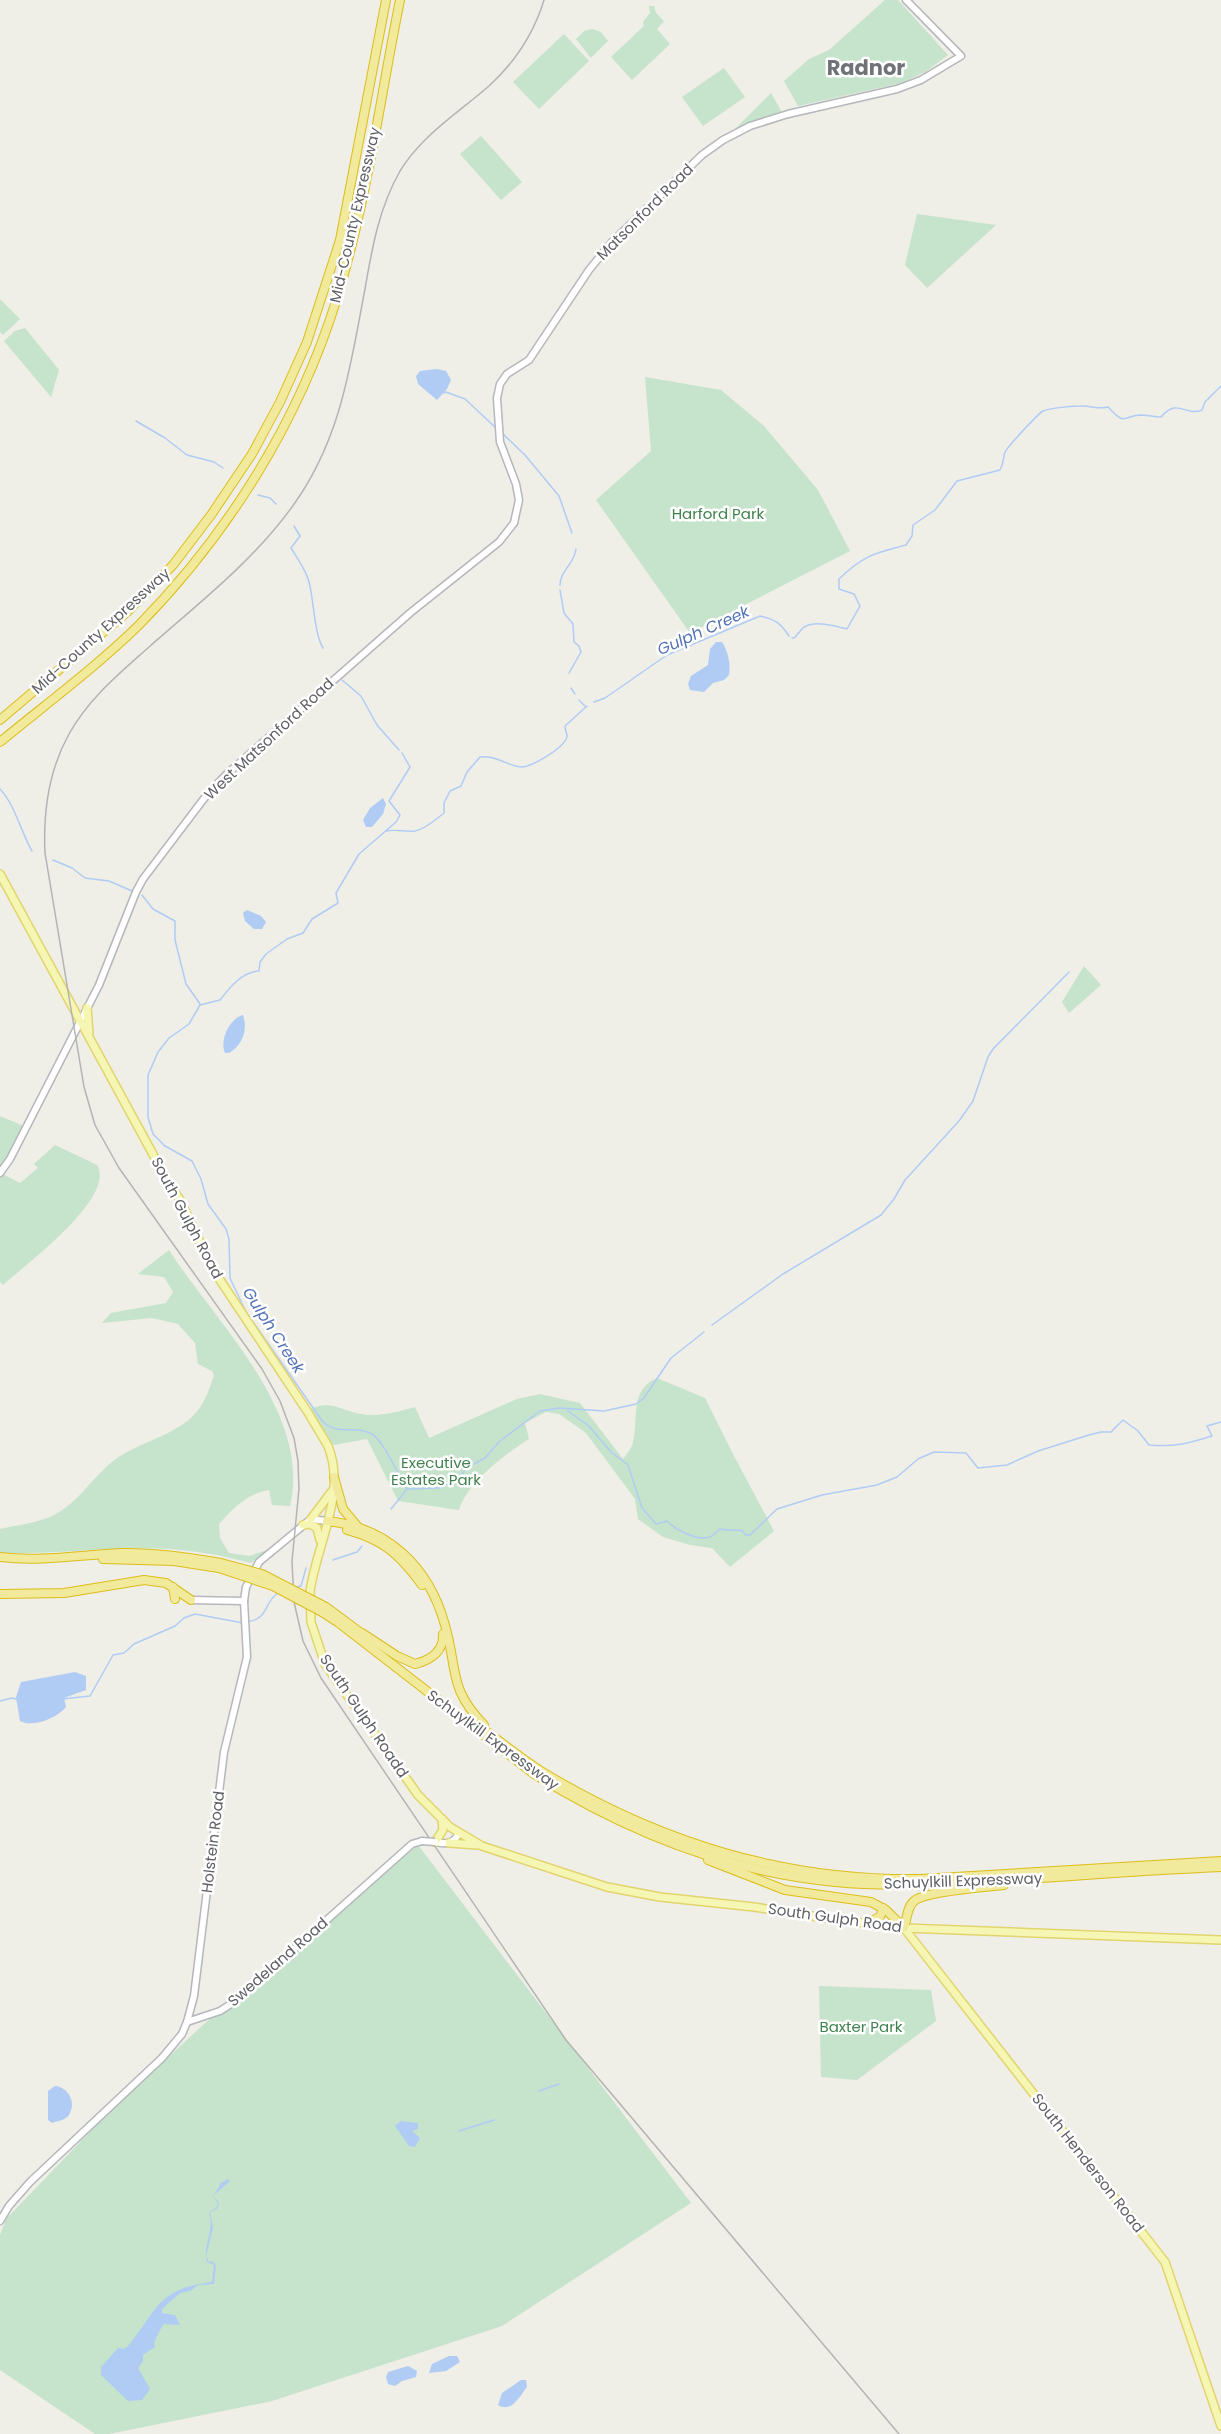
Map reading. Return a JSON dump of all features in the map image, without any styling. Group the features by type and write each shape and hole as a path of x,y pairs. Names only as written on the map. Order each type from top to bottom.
{"highway":[{"name":"Mid-County Expressway","path":"0,720 127,612 173,565 211,515 263,434 293,376 307,342 340,240 387,0"},
{"name":"Mid-County Expressway","path":"0,742 111,651 164,598 223,526 278,439 318,351 343,279 400,0"},
{"path":"334,1477 345,1513 359,1528"},
{"path":"327,1521 359,1528 386,1539 409,1557 436,1598 445,1625 457,1688 463,1699 490,1731 517,1754"},
{"path":"327,1521 384,1544 403,1559 432,1599 442,1628 443,1641 440,1650 433,1657 415,1664 397,1656 357,1629"},
{"name":"Schuylkill Expressway","path":"0,1557 33,1559 130,1553 179,1556 220,1566 273,1586 324,1610 357,1629 543,1772 653,1829 692,1844 747,1860 810,1872 874,1879 921,1879 1221,1861"},
{"name":"Schuylkill Expressway","path":"0,1562 40,1564 99,1559 136,1559 220,1566"},
{"path":"0,1594 64,1593 144,1580 159,1581 191,1599"},
{"path":"173,1587 174,1599"},
{"name":"Schuylkill Expressway","path":"324,1610 534,1774 614,1818 688,1850 769,1872 857,1884 918,1885 1221,1867"},
{"path":"688,1850 720,1866 777,1888 864,1900 883,1908 904,1928 910,1905 921,1897 973,1888 1081,1879 1091,1876"},
{"path":"867,1923 879,1918 883,1908"}],"main road":[{"path":"906,0 942,37 950,53 945,66"},
{"name":"Matsonford Road","path":"468,565 506,535 514,523 519,508 519,492 504,454 500,434 498,393 507,374 529,360 589,270 611,243 702,155 723,140 750,126 788,114 897,89 921,80 961,56 942,37"},
{"name":"West Matsonford Road","path":"0,1173 10,1159 87,1008 111,958 128,909 140,883 208,792 346,669 468,565"},
{"name":"South Gulph Road","path":"0,874 180,1200 212,1268 328,1446 333,1464 334,1490 312,1579"},
{"path":"87,1008 91,1041"},
{"path":"311,1519 334,1490"},
{"path":"311,1519 327,1521"},
{"name":"Holstein Road","path":"187,2022 194,1996 224,1752 246,1663 244,1601 246,1587 259,1562 311,1519"},
{"path":"303,1525 309,1524 317,1528 320,1545"},
{"name":"South Gulph Roadd","path":"312,1579 309,1609 325,1664 418,1795 459,1833"},
{"path":"191,1599 244,1601"},
{"path":"442,1819 443,1830 436,1842 482,1846"},
{"path":"449,1843 456,1839 459,1833"},
{"name":"South Gulph Road","path":"459,1833 482,1846 607,1887 660,1896 904,1928 1221,1940"},
{"name":"Swedeland Road","path":"187,2022 223,2009 237,2000 412,1844 422,1841 436,1842 459,1833"},
{"name":"South Henderson Road","path":"904,1928 1165,2262 1221,2426"},
{"path":"0,2221 9,2206 30,2182 162,2058 177,2041 187,2022"}],"green space":[{"path":"885,0 898,0 948,55 925,72 901,83 798,106 784,81 809,59 829,50"},
{"path":"649,6 654,6 656,13 664,21 657,29 670,44 632,80 611,57 644,26 643,22 650,13"},
{"path":"592,29 601,32 608,41 591,58 576,39 584,31"},
{"path":"564,34 589,61 539,109 513,82"},
{"path":"724,68 745,97 703,126 682,97"},
{"path":"771,93 783,114 728,136"},
{"path":"481,136 522,182 501,200 460,154"},
{"path":"917,214 996,225 927,288 905,265"},
{"path":"0,299 20,319 3,335 0,332"},
{"path":"25,328 59,370 51,397 4,341 15,331"},
{"name":"Harford Park","path":"645,377 721,390 764,426 818,490 850,551 690,633 596,500 651,451"},
{"path":"1084,966 1101,985 1069,1013 1062,1002"},
{"path":"0,1116 26,1127 0,1173"},
{"path":"55,1145 97,1165 100,1179 94,1194 82,1212 66,1230 3,1285 0,1282 0,1177 3,1174 20,1183 38,1168 34,1164"},
{"path":"169,1250 255,1370 274,1403 287,1436 293,1471 290,1506 272,1505 269,1490 261,1492 241,1502 219,1524 220,1538 229,1553 249,1556 270,1549 251,1563 204,1553 148,1548 0,1553 0,1529 42,1520 63,1510 112,1462 183,1424 203,1403 214,1376 212,1371 198,1364 195,1343 178,1324 152,1318 102,1323 111,1313 166,1303 173,1292 164,1277 138,1274"},
{"name":"Executive Estates Park","path":"657,1378 705,1398 774,1531 730,1567 712,1548 690,1545 663,1537 638,1519 635,1499 586,1433 559,1414 546,1412 525,1423 529,1439 499,1460 479,1479 470,1489 459,1510 398,1501 367,1439 328,1446 307,1411 323,1405 358,1414 373,1415 415,1407 429,1438 517,1399 540,1394 580,1403 623,1459 629,1451 635,1433 639,1397 648,1383"},
{"path":"418,1845 691,2203 502,2326 272,2401 109,2434 95,2434 0,2370 0,2235 6,2219 108,2113 204,2024"},
{"name":"Baxter Park","path":"819,1986 931,1990 936,2021 857,2080 821,2077"}],"water":[{"path":"437,369 446,371 451,380 447,389 437,400 418,384 416,376 420,371"},
{"path":"716,642 722,642 726,650 729,675 724,680 713,683 704,692 690,690 688,684 691,676 708,665 710,649"},
{"path":"383,798 386,804 383,814 372,827 366,827 363,820 370,808"},
{"path":"247,910 261,916 266,922 262,929 254,929 245,921 243,913"},
{"path":"243,1015 245,1026 241,1041 234,1050 225,1053 223,1042 227,1030 234,1020"},
{"path":"75,1672 86,1676 86,1690 64,1698 66,1707 51,1718 38,1723 20,1721 16,1697 21,1682"},
{"path":"55,2086 67,2092 72,2105 68,2117 52,2123 48,2120 48,2091"},
{"path":"401,2121 418,2123 418,2129 412,2131 420,2138 415,2147 409,2146 395,2126"},
{"path":"228,2179 230,2181 214,2195 221,2183"},
{"path":"213,2197 219,2203 217,2209 210,2212 213,2228 206,2256 211,2226 209,2212 216,2208 218,2203"},
{"path":"206,2256 209,2262 212,2261 216,2265 214,2284 198,2285 190,2291 180,2293 162,2309 162,2313 175,2315 180,2325 164,2324 154,2344 155,2347 143,2355 143,2361 138,2368 150,2389 142,2400 128,2401 101,2375 101,2367 118,2348 124,2349 128,2346 161,2302 169,2295 194,2285 212,2282 214,2265 207,2262"},
{"path":"449,2356 457,2356 460,2362 446,2371 429,2373 432,2364"},
{"path":"408,2366 417,2371 416,2377 402,2381 395,2386 388,2384 386,2377 388,2372"},
{"path":"521,2380 526,2380 527,2387 515,2403 507,2407 498,2405 502,2393"}],"waterway":[{"name":"Gulph Creek","path":"792,638 804,627 814,624 847,629 860,606 854,594 839,589 839,579 870,556 906,545 912,536 913,525 935,510 957,481 1000,470 1007,449 1043,411 1073,406 1108,407 1122,419 1141,415 1161,417 1172,408 1202,410 1205,402 1221,386"},
{"path":"444,393 465,399 496,428"},
{"path":"136,421 165,438 187,455 214,462 223,468"},
{"path":"502,433 525,455 559,496 572,533"},
{"path":"258,495 270,498 276,504"},
{"path":"294,526 300,536 291,548 308,578 318,634 323,648"},
{"path":"560,585 562,575 573,559 576,549"},
{"path":"560,590 564,613 573,624 574,642 579,646 581,652 569,673"},
{"name":"Gulph Creek","path":"594,702 605,698 667,655 760,616 777,623 789,636"},
{"path":"342,680 361,696 377,725 399,750"},
{"path":"571,688 575,694"},
{"path":"579,700 585,706"},
{"name":"Gulph Creek","path":"386,831 415,831 434,821 444,813 444,803 450,791 461,786 467,772 480,757 492,758 521,767 548,756 565,740 567,736 565,726 587,706"},
{"name":"Gulph Creek","path":"391,1509 407,1489 381,1443 365,1431 336,1429 323,1422 246,1312 230,1278 229,1239 226,1229 208,1204 201,1179 192,1161 165,1146 153,1134 148,1117 148,1075 158,1052 169,1038 189,1024 200,1005 220,1000 242,977 259,971 260,962 266,954 287,939 303,933 312,919 338,903 336,893 359,854 396,822 400,815 389,801 410,767 402,753"},
{"path":"0,789 10,803 32,851"},
{"path":"53,860 72,868 85,878 109,881 132,891"},
{"path":"142,895 153,909 175,921 175,940 186,984 200,1004"},
{"path":"712,1325 783,1274 881,1215 905,1180 959,1121 973,1101 993,1049 1069,972"},
{"path":"408,1489 439,1488 457,1480 468,1467 485,1458 500,1441 540,1411 559,1408 604,1411 636,1404 644,1398 671,1358 704,1332"},
{"path":"568,1411 589,1426 611,1452 628,1465 642,1508 656,1524 667,1521 682,1532 701,1538 712,1536 720,1529 743,1531 745,1535 750,1535 777,1509 822,1495 877,1485 897,1477 918,1459 934,1452 966,1453 978,1468 1007,1465 1038,1451 1089,1435 1111,1432 1123,1420 1138,1431 1149,1445 1159,1446 1181,1444 1212,1436 1207,1426 1221,1422"},
{"name":"Gulph Creek","path":"333,1560 357,1552 362,1546"},
{"name":"Gulph Creek","path":"297,1587 301,1586 306,1568"},
{"name":"Gulph Creek","path":"247,1622 263,1614 270,1601 278,1593"},
{"name":"Gulph Creek","path":"62,1699 90,1696 113,1655 124,1653 134,1644 175,1626 184,1618 195,1614 243,1623"},
{"name":"Gulph Creek","path":"0,1701 12,1698 19,1700"},
{"path":"539,2091 559,2084"},
{"path":"459,2131 494,2120"}],"tram line":[{"path":"544,0 529,36 507,68 419,146 400,171 393,185 374,243 341,402 333,429 309,482 277,527 243,563 116,676 77,721 62,748 52,776 46,806 45,853 84,1087 95,1125 119,1168 262,1369 280,1401 294,1438 299,1489 292,1561 294,1602 303,1641 321,1678 566,2040 899,2434"}],"district":[{"name":"Radnor","path":"866,68"}]}
